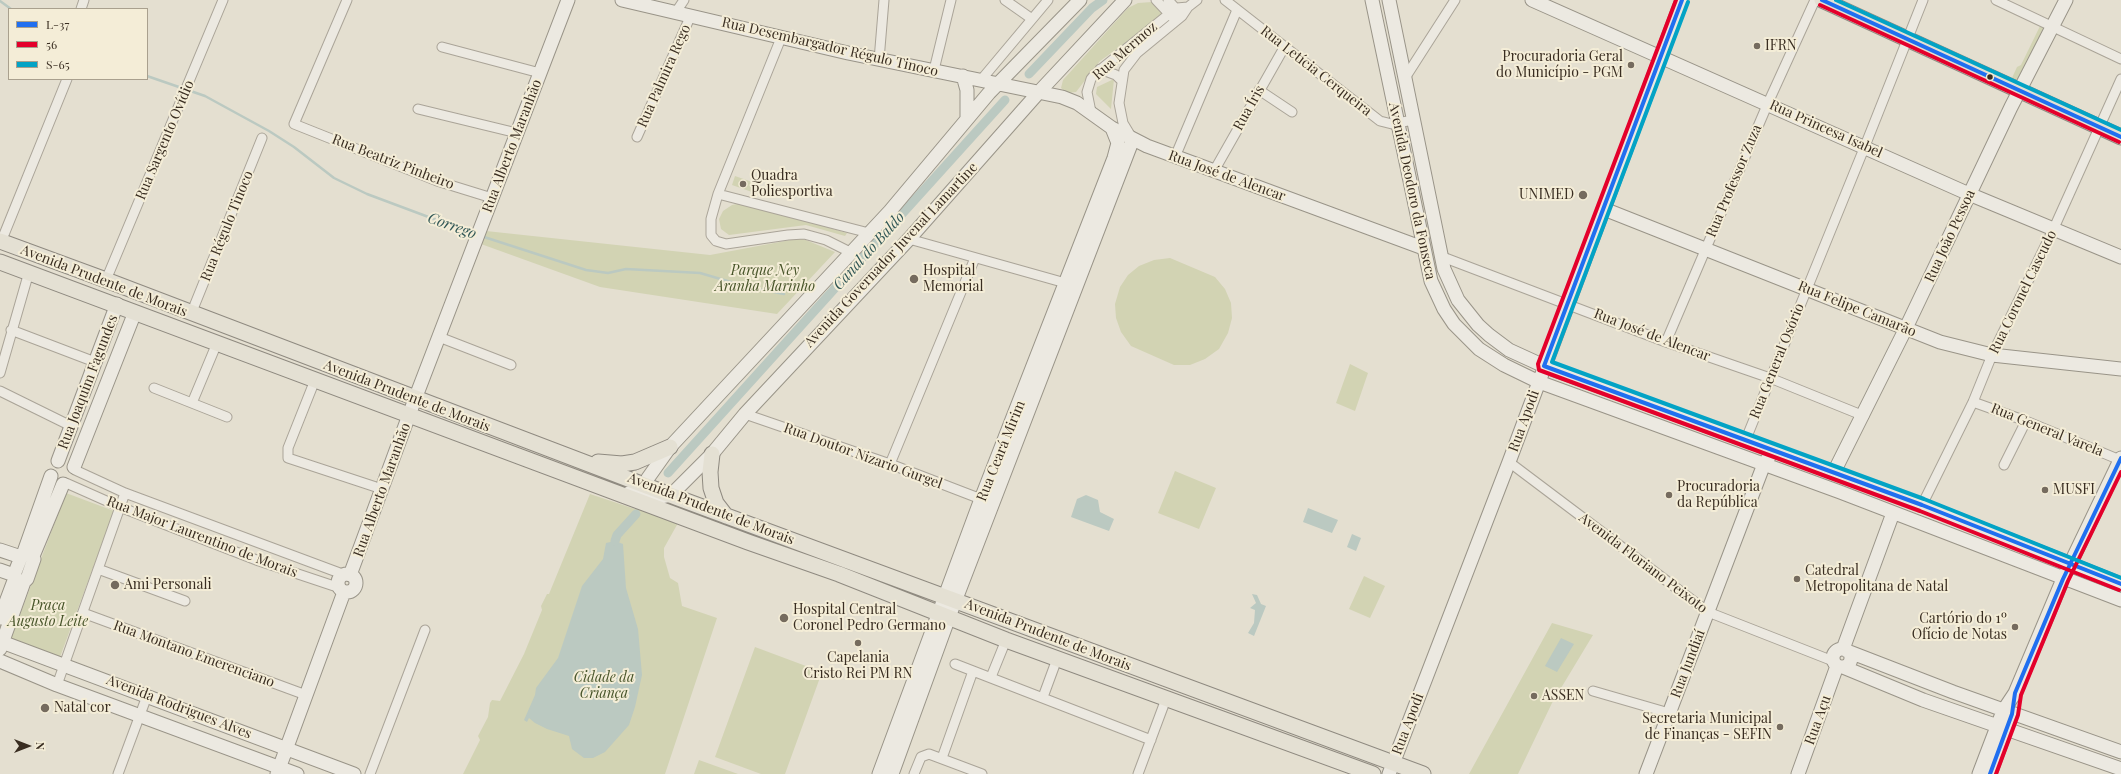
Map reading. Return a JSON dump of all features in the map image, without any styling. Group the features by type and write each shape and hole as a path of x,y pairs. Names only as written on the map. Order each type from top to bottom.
{"main road":[{"name":"Rua Alberto Maranhão","path":"278,771 342,590 351,592 355,587 355,580 348,575 568,0"},
{"name":"Rua Desembargador Régulo Tinoco","path":"622,0 663,4 676,12 782,38 879,60 1039,92"},
{"path":"672,514 660,505 650,491 650,474 670,447 908,190 989,93 1060,18 1080,0"},
{"name":"Avenida Governador Juvenal Lamartine","path":"671,495 712,454 745,414 909,239 1007,127 1125,0"},
{"name":"Avenida Deodoro da Fonseca","path":"1372,0 1431,282 1444,309 1454,324 1479,349 1491,358 1539,382 1764,464 1982,547 2066,572 2121,584"},
{"name":"Avenida Deodoro da Fonseca","path":"1389,0 1440,256 1450,286 1458,300 1478,325 1509,350 1544,366 1746,439 1922,505 1989,532 2121,600"},
{"name":"Rua Princesa Isabel","path":"1532,0 1661,58 1865,146 1969,194 2121,257"},
{"name":"Rua Apodi","path":"1391,768 1509,462 1682,0"},
{"path":"1822,0 2121,137"},
{"name":"Rua João Pessoa","path":"1834,472 1864,416 2019,91 2066,0"},
{"path":"1380,38 1396,34"},
{"path":"963,76 967,90 967,118"},
{"path":"989,93 1006,90 1016,96 1018,100 1017,110 1007,127"},
{"name":"Rua José de Alencar","path":"1039,92 1071,100 1091,112 1112,128 1133,139 1175,157 1423,248"},
{"name":"Rua Ceará Mirim","path":"892,774 950,599 1071,285 1117,151 1117,139 1112,128"},
{"name":"Rua Ceará Mirim","path":"950,599 981,499 1133,139"},
{"path":"1412,196 1418,189 1422,190 1428,196"},
{"name":"Rua Felipe Camarão","path":"1604,208 1807,288 1906,330 1951,346 1992,355 2121,369"},
{"name":"Avenida Prudente de Morais","path":"0,242 106,280 191,314 571,458 650,491 671,495 887,575 1232,704 1391,768 1423,774"},
{"name":"Avenida Prudente de Morais","path":"0,262 117,304 672,514 839,574 1006,640 1373,774"},
{"name":"Rua Joaquim Fagundes","path":"1,642 18,578 51,476 52,466 58,461 117,304"},
{"name":"Rua Joaquim Fagundes","path":"26,555 65,483 73,478 74,468 135,312"},
{"path":"108,330 114,327 120,328 126,336"},
{"path":"1707,444 1739,448 1744,445 1746,439"},
{"path":"571,458 605,463 628,463 641,460 670,447"},
{"path":"712,454 710,472 711,488 716,503 726,516"},
{"path":"1764,464 1768,458 1773,456 1814,465"},
{"path":"1979,774 2008,712 2066,572 2121,459"},
{"name":"Rua Joaquim Fagundes","path":"58,461 69,461 74,468"},
{"name":"Rua Jundiaí","path":"1646,774 1764,464"},
{"path":"51,476 56,482 65,483"},
{"path":"599,486 650,491"},
{"path":"1893,513 1845,650 2008,712 2121,752"},
{"path":"1982,547 1989,532"},
{"path":"0,550 26,555"},
{"path":"839,574 844,570 850,569 887,575"},
{"path":"0,570 18,578"},
{"name":"Rua Joaquim Fagundes","path":"0,618 18,578"},
{"name":"Rua Ceará Mirim","path":"880,774 944,616"},
{"name":"Avenida Rodrigues Alves","path":"1,642 64,664 286,748 338,771 354,774"},
{"name":"Rua Açu","path":"1798,774 1838,665 1834,652 1845,650"},
{"path":"1104,676 1111,659"},
{"name":"Avenida Rodrigues Alves","path":"0,661 56,685 140,715 278,771 298,774"},
{"name":"Avenida Floriano Peixoto","path":"1838,665 1923,700 2121,769"},
{"path":"1923,700 1930,683"},
{"path":"1226,721 1232,704"},
{"path":"1990,774 2001,728"},
{"path":"2091,759 2095,744"}],"street":[{"name":"Rua Sargento Ovídio","path":"106,280 223,0"},
{"name":"Rua Beatriz Pinheiro","path":"347,0 294,124 437,181 492,198"},
{"path":"676,12 684,0"},
{"path":"879,60 884,0"},
{"path":"934,70 951,0"},
{"path":"1005,0 1032,19"},
{"path":"981,80 1048,0"},
{"path":"1156,0 1173,11"},
{"path":"1168,0 1179,19"},
{"name":"Rua Mermoz","path":"1091,112 1087,99 1088,85 1100,69 1173,11 1188,6 1197,0"},
{"name":"Rua Letícia Cerqueira","path":"1225,0 1380,121 1386,124 1413,120"},
{"path":"1405,78 1455,0"},
{"name":"Rua Professor Zuza","path":"1666,342 1768,103 1815,0"},
{"name":"Rua General Osório","path":"1746,439 1923,0"},
{"path":"1996,0 2051,28 2121,59"},
{"name":"Rua Mermoz","path":"1133,139 1120,114 1119,103 1121,80 1128,62 1179,19 1188,6"},
{"path":"1175,157 1237,10"},
{"name":"Rua Palmira Rego","path":"638,137 691,15"},
{"path":"782,38 718,194 710,227 711,235 716,241 726,244 804,234 826,240 850,252"},
{"name":"Rua Íris","path":"1214,171 1285,46"},
{"path":"442,47 540,73"},
{"path":"1100,69 1116,76 1121,80"},
{"name":"Rua Coronel Cascudo","path":"1922,505 1973,402 1992,355 2054,228 2098,127 2121,79"},
{"path":"0,242 67,80"},
{"path":"1259,90 1292,112"},
{"path":"418,109 517,133"},
{"name":"Rua Régulo Tinoco","path":"191,314 262,138"},
{"path":"718,194 868,232"},
{"path":"909,239 1071,285"},
{"name":"Rua José de Alencar","path":"1440,256 1568,303 1666,342 1770,378 1864,416"},
{"path":"890,464 975,258"},
{"path":"0,373 11,330 29,272"},
{"path":"11,330 95,362"},
{"path":"439,337 511,365"},
{"path":"192,403 217,343"},
{"path":"316,380 288,448 288,458 382,489"},
{"path":"154,388 227,417"},
{"path":"0,391 71,426"},
{"name":"Rua General Varela","path":"1973,402 2026,421 2121,459"},
{"name":"Rua Doutor Nizario Gurgel","path":"745,414 890,464 981,499"},
{"path":"2004,464 2026,421"},
{"name":"Avenida Floriano Peixoto","path":"1509,462 1708,612 1838,665"},
{"name":"Rua Major Laurentino de Morais","path":"74,468 125,493 348,575"},
{"name":"Rua Major Laurentino de Morais","path":"65,483 120,507 190,533 258,561 342,590"},
{"path":"56,685 125,493"},
{"path":"190,533 196,519"},
{"path":"258,561 264,544"},
{"path":"98,569 185,600"},
{"name":"Rua Montano Emerenciano","path":"83,613 306,695"},
{"path":"371,772 426,630"},
{"path":"991,677 1006,640"},
{"path":"1043,697 1057,659"},
{"path":"955,664 1151,740"},
{"path":"942,758 973,671"},
{"path":"1593,690 1669,713"},
{"path":"118,774 147,696"},
{"path":"1138,774 1166,699"},
{"path":"914,774 923,755 929,754 982,774"}],"green space":[{"path":"1152,2 1162,9 1162,17 1100,61 1076,92 1067,93 1061,88 1063,80 1128,8 1138,3"},
{"path":"2041,24 2048,28 2020,84 2011,80 2017,67 2021,65"},
{"path":"1114,79 1111,109 1096,94 1097,87"},
{"name":"Quadra Poliesportiva","path":"735,176 755,183 752,192 732,185"},
{"path":"743,203 847,233 845,236 806,225 729,235 721,229 719,219 723,211 732,205"},
{"name":"Parque Ney Aranha Marinho","path":"486,231 710,255 801,238 835,252 777,314 600,287 481,244"},
{"path":"1170,258 1215,277 1225,289 1231,303 1232,318 1228,333 1219,349 1205,359 1190,365 1174,365 1131,346 1121,332 1116,318 1115,304 1120,287 1128,275 1139,266 1154,260"},
{"path":"1350,364 1368,373 1355,411 1336,403"},
{"path":"1175,471 1216,488 1199,529 1158,513"},
{"name":"Praça Augusto Leite","path":"66,493 114,511 60,657 11,638"},
{"name":"Cidade da Criança","path":"590,494 635,509 637,505 678,523 664,548 664,557 670,578 678,583 682,606 717,618 665,774 463,774 480,740 478,736 488,717 490,703 492,700 500,701 524,654 542,610 541,606 547,594 549,594"},
{"path":"1364,576 1385,586 1370,618 1349,609"},
{"name":"ASSEN","path":"1552,623 1593,635 1552,703 1518,774 1469,774"},
{"path":"755,647 822,672 785,774 761,774 715,757"},
{"path":"699,760 738,774 694,774"}],"shaded area":[{"path":"1086,495 1098,500 1100,512 1114,519 1109,531 1071,517 1077,499"},
{"path":"1308,508 1338,520 1332,533 1303,522"},
{"path":"1352,534 1361,538 1356,551 1347,547"},
{"path":"615,541 623,544 626,588 638,629 642,675 635,707 629,725 605,752 593,758 584,758 572,749 569,736 547,729 529,718 527,722 524,720 535,695 536,688 558,658 582,586 603,559 606,543"},
{"path":"1252,594 1257,595 1261,604 1266,606 1254,636 1248,633 1254,623 1255,610 1250,608 1256,603"},
{"path":"1561,638 1574,644 1557,672 1545,666"}],"waterway":[{"name":"Canal do Baldo","path":"1029,74 1092,8 1103,0"},
{"name":"Corrego","path":"0,1 10,8"},
{"name":"Corrego","path":"148,76 205,96 269,131 294,147 334,178 367,194 474,234"},
{"name":"Canal do Baldo","path":"668,473 1005,100"},
{"name":"Corrego","path":"481,236 586,270 608,273 626,269 700,273 748,287 784,294"},
{"name":"Canal do Baldo","path":"615,541 617,535 636,514"}],"transit line":[{"name":"56","path":"1676,0 1538,364 1539,370 1920,511 2119,590"},
{"name":"L-37","path":"1682,0 1544,366 1922,505 2121,584"},
{"name":"L-37","path":"1822,0 2121,137"},
{"name":"S-65","path":"1836,0 2121,130"},
{"name":"S-65","path":"1688,2 1552,362 1924,499 2121,578"},
{"name":"56","path":"1820,5 2119,142"},
{"name":"L-37","path":"1990,774 2012,714 2015,693 2063,579 2121,458"},
{"name":"56","path":"1996,774 2018,715 2021,695 2068,581 2121,472"}],"place":[{"name":"IFRN","path":"1757,46"},
{"name":"Procuradoria Geral do Município - PGM","path":"1631,65"},
{"name":"Quadra Poliesportiva","path":"743,184"},
{"name":"UNIMED","path":"1583,195"},
{"name":"Hospital Memorial","path":"914,279"},
{"name":"MUSFI","path":"2045,490"},
{"name":"Procuradoria da República","path":"1669,495"},
{"name":"Catedral Metropolitana de Natal","path":"1797,579"},
{"name":"Ami Personali","path":"115,585"},
{"name":"Hospital Central Coronel Pedro Germano","path":"784,618"},
{"name":"Cartório do 1º Ofício de Notas","path":"2015,627"},
{"name":"Capelania Cristo Rei PM RN","path":"858,643"},
{"name":"ASSEN","path":"1534,696"},
{"name":"Natal cor","path":"45,708"},
{"name":"Secretaria Municipal de Finanças - SEFIN","path":"1780,727"}]}
